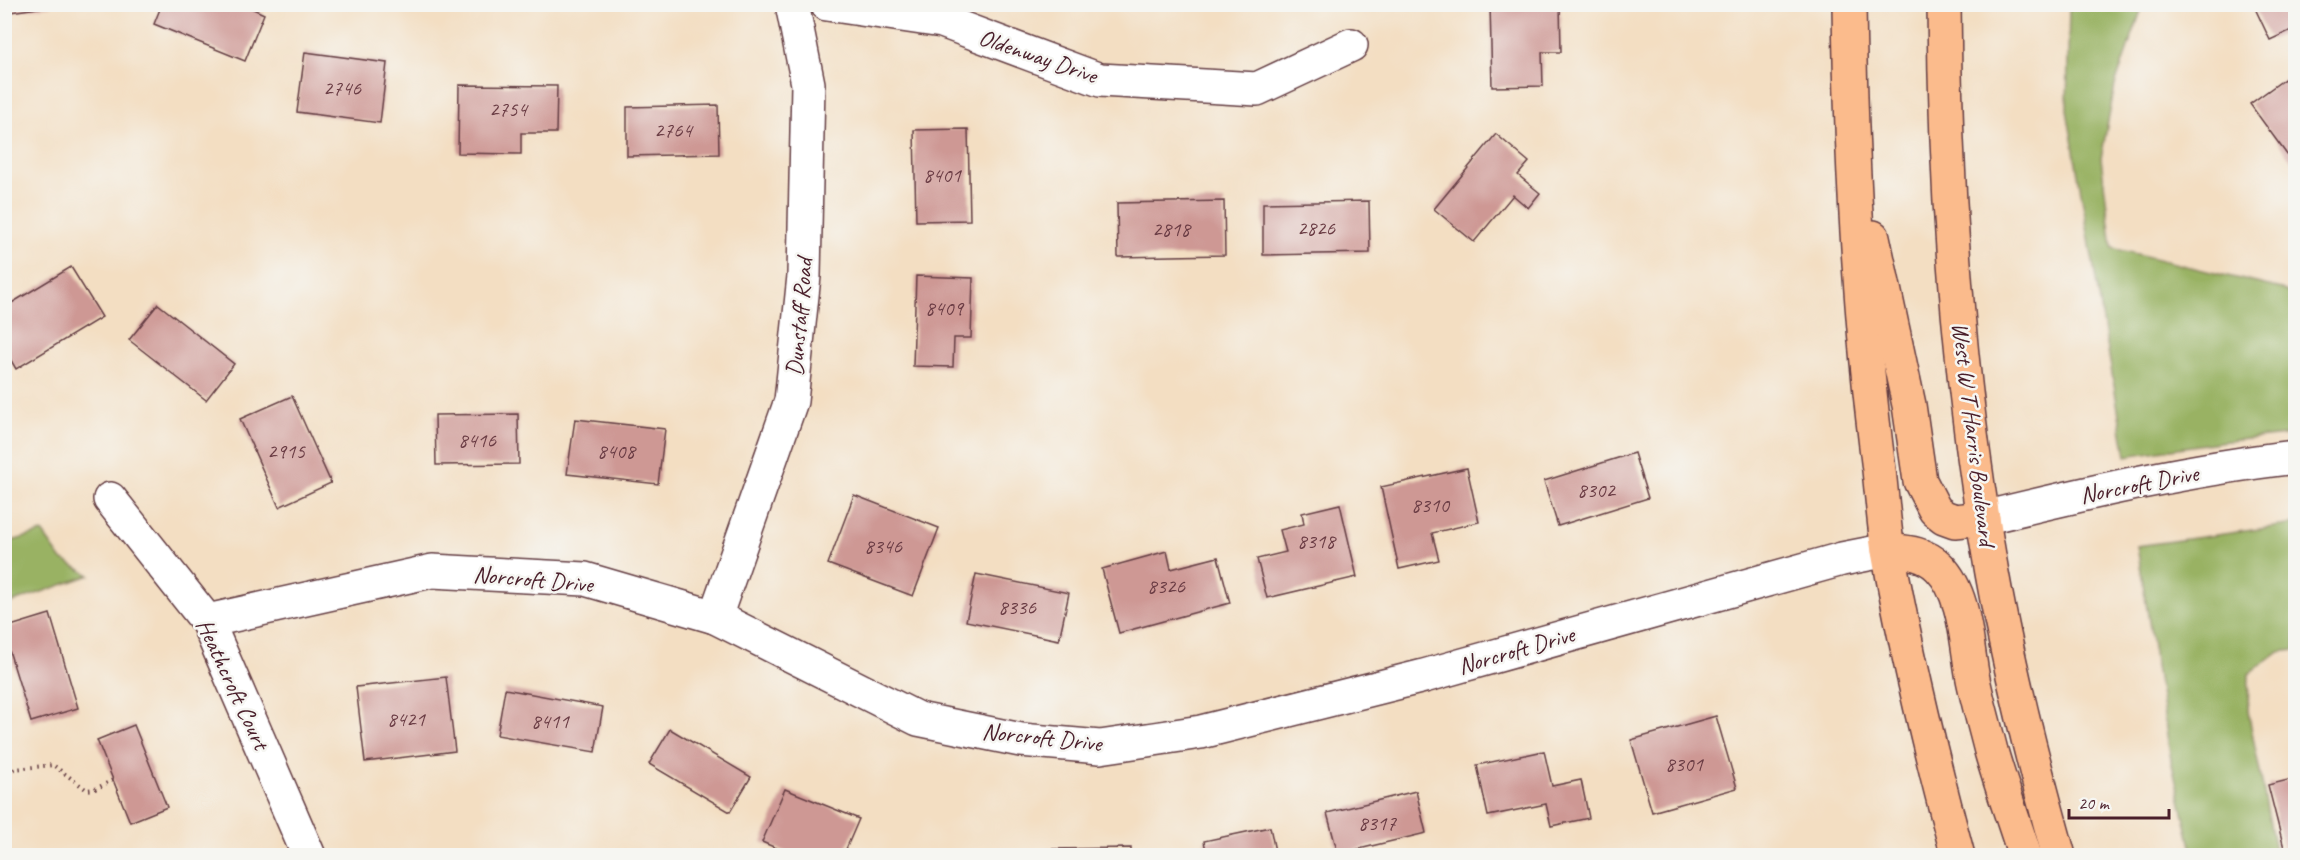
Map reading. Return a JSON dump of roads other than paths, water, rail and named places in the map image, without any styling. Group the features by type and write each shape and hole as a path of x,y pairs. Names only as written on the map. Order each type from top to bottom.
{"main road":[{"path":"1849,4 1850,87 1861,299 1888,550 1936,777 1958,855"},
{"name":"West W T Harris Boulevard","path":"1944,4 1944,73 1954,258 1965,396 1983,519 2011,667 2059,855"},
{"path":"1854,156 1892,319 1909,405 1920,481 1935,510 1944,517 1955,521 1983,519"},
{"path":"1888,550 1914,552 1939,567 1950,582 1959,602 1974,681 1992,752 2025,855"}],"street":[{"name":"Dunstaff Road","path":"715,617 791,401 804,276 808,84 792,4"},
{"name":"Oldenway Drive","path":"827,4 942,21 1100,80 1257,88 1351,45"},
{"name":"Norcroft Drive","path":"1983,519 2052,501 2155,480 2252,462 2295,457"},
{"name":"Heathcroft Court","path":"110,499 207,621 309,855"},
{"name":"Norcroft Drive","path":"207,621 432,571 585,579 715,617 918,719 1021,740 1100,747 1212,729 1424,676 1842,559 1888,550"}]}
